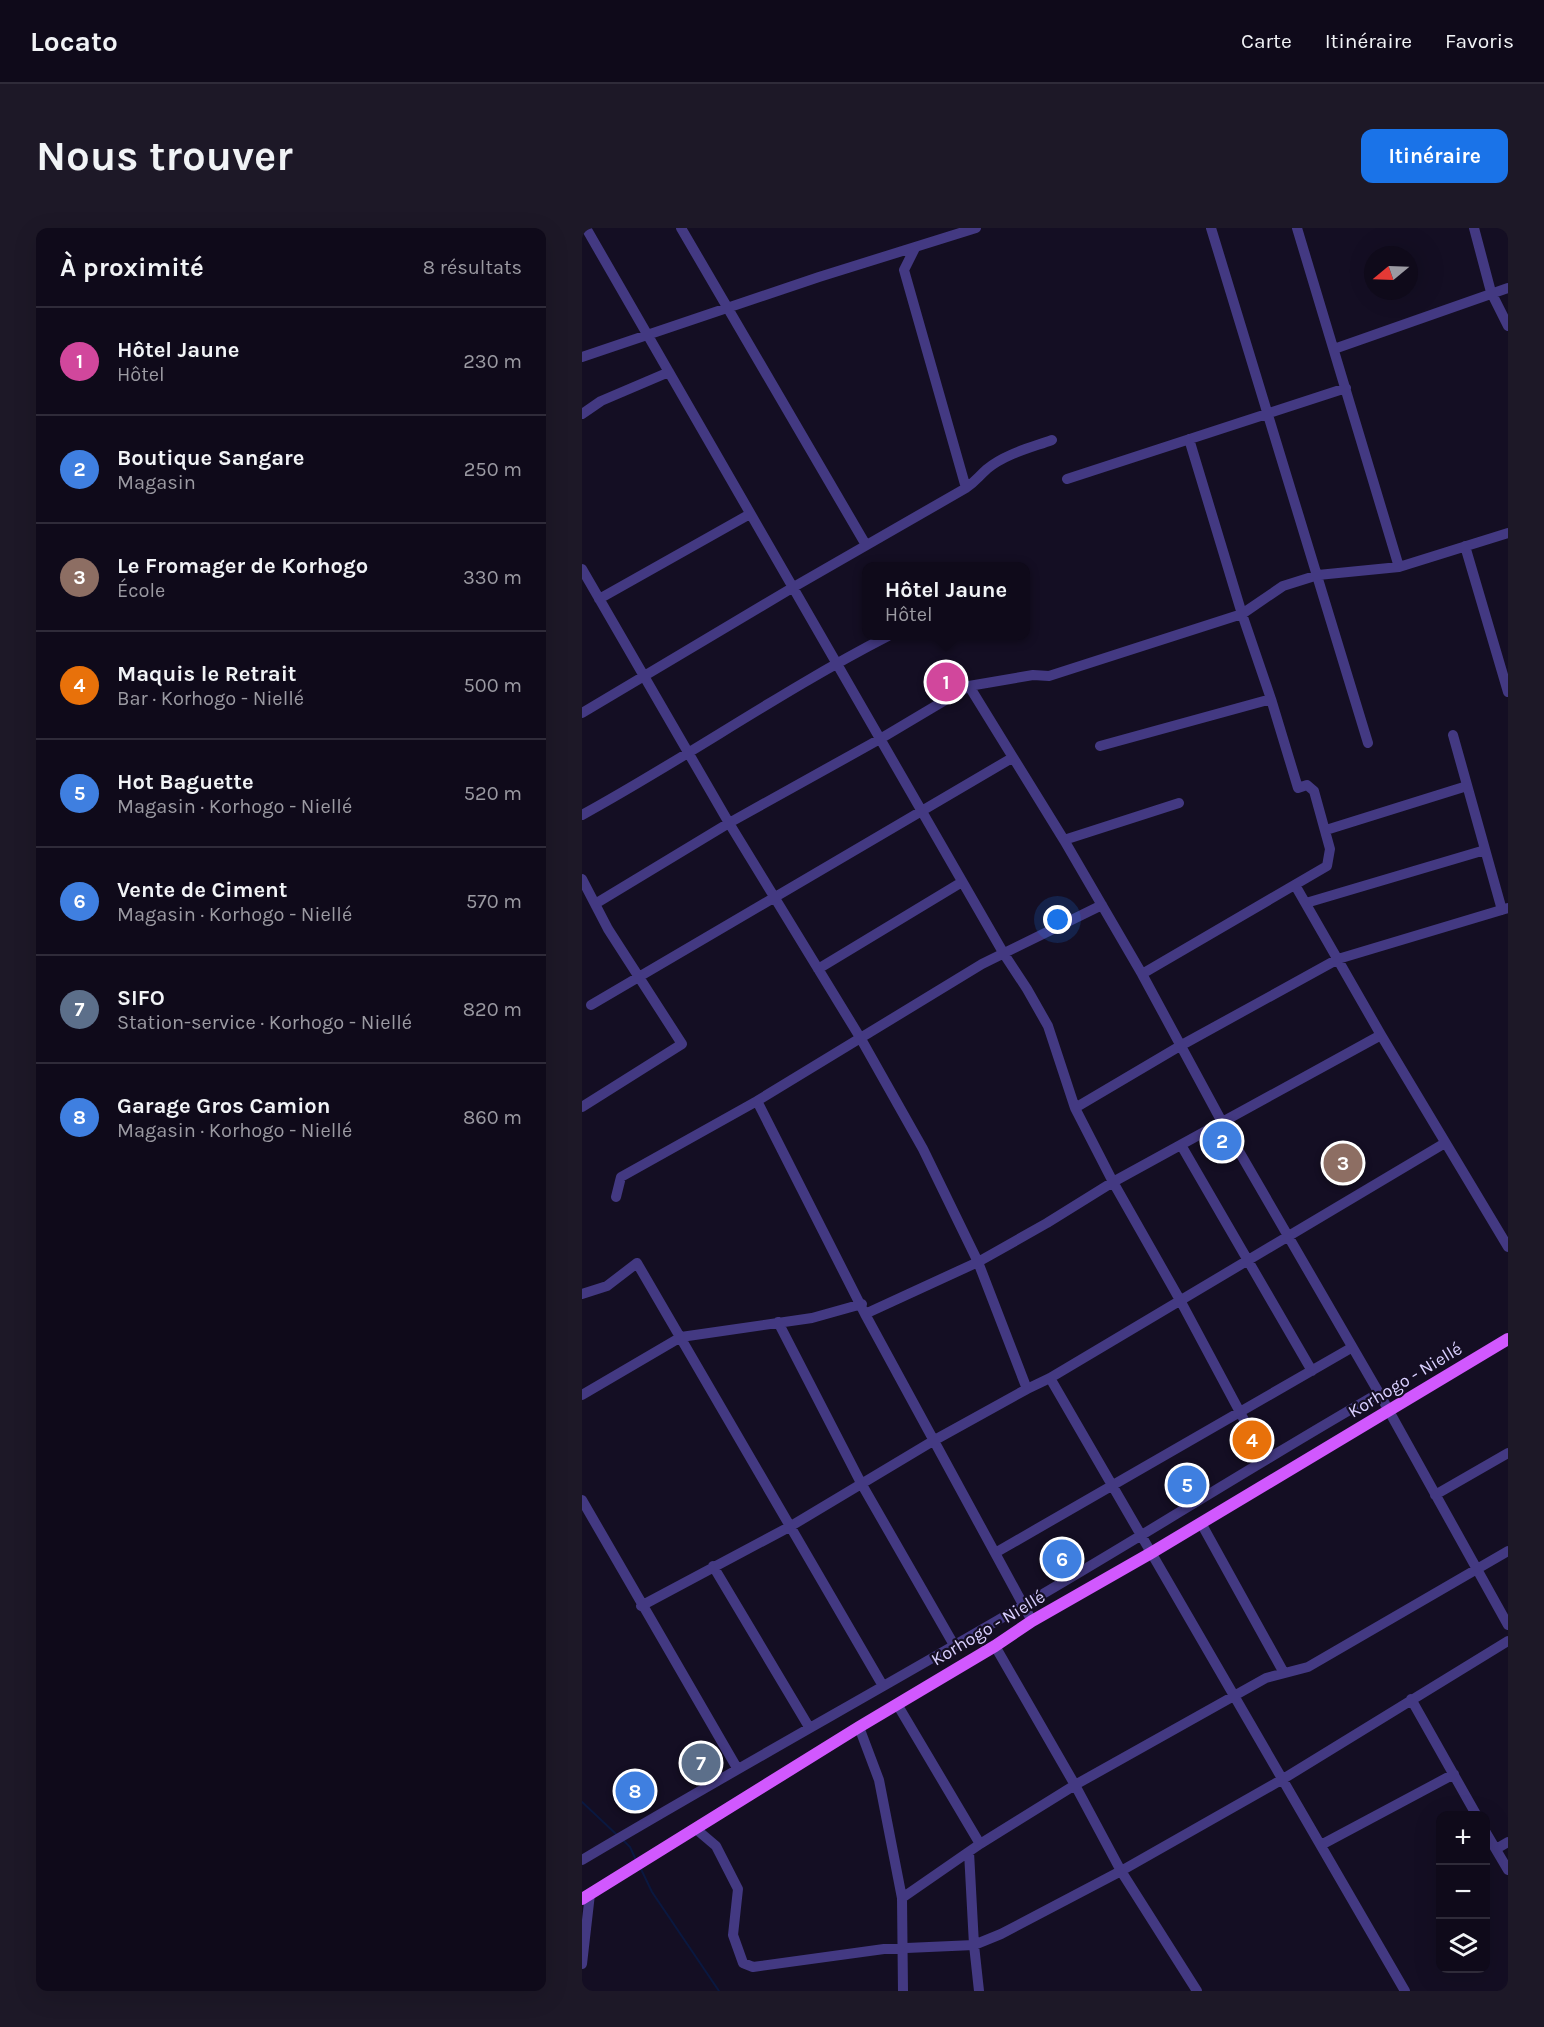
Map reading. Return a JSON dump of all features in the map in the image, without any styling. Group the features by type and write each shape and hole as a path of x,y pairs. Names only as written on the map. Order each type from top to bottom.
{"main road":[{"name":"Korhogo - Niellé","path":"586,1896 859,1727 995,1646 1032,1621 1151,1553 1508,1339"}],"street":[{"path":"586,228 962,882 1048,1026 1075,1108 1113,1182 1180,1300 1265,1459"},
{"path":"681,228 866,545"},
{"path":"582,357 976,228"},
{"path":"1211,228 1368,743"},
{"path":"1297,228 1399,567"},
{"path":"1474,228 1491,292 1508,326"},
{"path":"915,248 904,270 966,488"},
{"path":"1334,349 1491,292 1508,288"},
{"path":"582,414 601,400 669,372"},
{"path":"1067,479 1346,388"},
{"path":"1142,974 1326,866 1330,849 1314,791 1307,785 1298,788 1189,439"},
{"path":"582,713 966,488 978,480 987,469 1010,455 1052,440"},
{"path":"599,599 750,514"},
{"path":"595,904 729,823 880,739 969,686 1033,675 1049,676 1242,614 1283,586 1318,575 1399,567 1508,533"},
{"path":"1465,546 1508,692"},
{"path":"582,569 729,823 861,1039 923,1149 978,1262 1027,1389"},
{"path":"582,815 837,662 880,640"},
{"path":"969,686 1064,840 1142,974 1222,1122 1379,1393 1508,1626"},
{"path":"1100,746 1270,699"},
{"path":"1075,1108 1180,1046 1338,958 1505,909 1485,850 1453,735"},
{"path":"591,1005 1012,758"},
{"path":"1326,830 1467,786"},
{"path":"1064,840 1179,803"},
{"path":"1305,903 1485,850"},
{"path":"582,879 638,977 682,1044 582,1107"},
{"path":"818,969 962,882"},
{"path":"1295,885 1381,1035 1508,1247"},
{"path":"616,1197 621,1177 757,1101 982,964 1102,905"},
{"path":"582,1395 681,1337 863,1309 978,1262 1113,1182 1381,1035"},
{"path":"757,1101 863,1309 1032,1621"},
{"path":"641,1606 790,1526 933,1441 1050,1378 1445,1143"},
{"path":"1181,1145 1312,1371"},
{"path":"582,1294 607,1286 637,1263 883,1686"},
{"path":"778,1322 861,1483 954,1645"},
{"path":"995,1553 1351,1348"},
{"path":"1050,1378 1405,1991"},
{"path":"582,1860 737,1768 1024,1605 1379,1393"},
{"path":"1435,1495 1508,1453"},
{"path":"582,1500 641,1606 737,1768"},
{"path":"1201,1523 1284,1673"},
{"path":"902,1898 980,1844 1075,1785 1266,1678 1308,1667 1508,1551"},
{"path":"713,1566 809,1727"},
{"path":"696,1829 716,1846 738,1888 733,1935 743,1963 753,1967 903,1948 974,1945 1001,1934 1121,1871 1283,1779 1508,1641"},
{"path":"995,1646 1075,1785 1121,1871 1197,1991"},
{"path":"1411,1699 1475,1811"},
{"path":"897,1704 980,1844"},
{"path":"859,1727 879,1780 902,1898 903,1991"},
{"path":"1321,1845 1454,1774"},
{"path":"1490,1839 1508,1870"},
{"path":"1496,1849 1508,1842"},
{"path":"969,1852 979,1991"},
{"path":"582,1964 586,1896"}],"waterway":[{"path":"582,1802 616,1834"},
{"path":"623,1840 630,1847 636,1860"},
{"path":"640,1867 652,1892 719,1991"}],"place":[{"name":"Hôtel Jaune","path":"946,682"},
{"name":"Boutique Sangare","path":"1222,1141"},
{"name":"Le Fromager de Korhogo","path":"1343,1163"},
{"name":"Maquis le Retrait","path":"1252,1440"},
{"name":"Hot Baguette","path":"1187,1485"},
{"name":"Vente de Ciment","path":"1062,1559"},
{"name":"SIFO","path":"701,1763"},
{"name":"Garage Gros Camion","path":"635,1791"}]}
